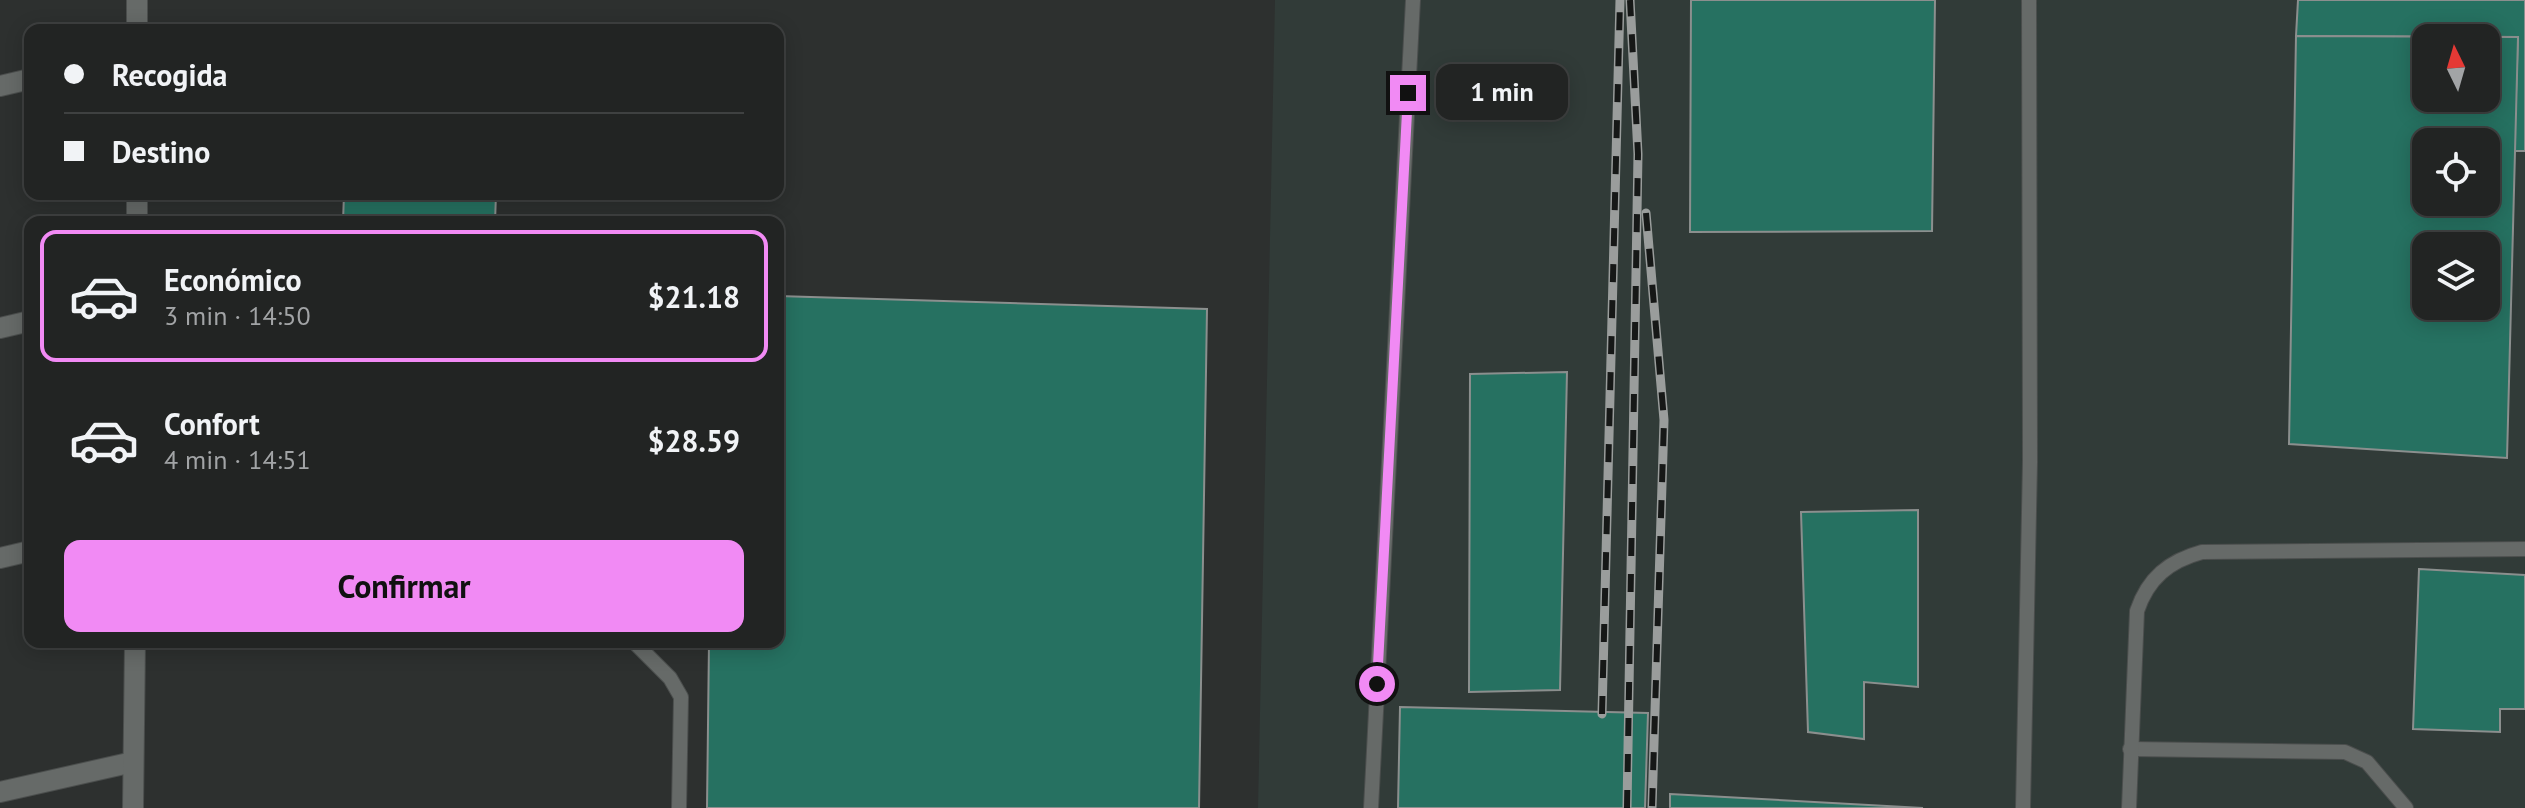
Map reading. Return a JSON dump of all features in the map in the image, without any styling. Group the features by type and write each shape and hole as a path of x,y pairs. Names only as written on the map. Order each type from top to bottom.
{"street":[{"path":"137,0 137,24"},
{"path":"0,86 24,80"},
{"path":"0,328 24,322"},
{"path":"0,558 24,552"},
{"path":"133,808 135,648"},
{"path":"0,792 133,762"}],"lane":[{"path":"1371,808 1413,0"},
{"path":"2023,808 2030,462 2029,0"},
{"path":"2129,808 2137,611 2143,594 2154,579 2181,558 2202,552 2525,549"},
{"path":"640,648 670,678 681,697 679,808"},
{"path":"2130,749 2345,752 2367,762 2406,808"}],"shaded area":[{"path":"1275,0 2525,0 2525,808 1258,808"}],"building":[{"path":"1691,0 1935,0 1932,231 1690,232"},
{"path":"2298,0 2525,0 2525,151 2514,151 2518,37 2500,37 2500,24 2412,24 2412,37 2296,36"},
{"path":"2296,36 2412,37 2412,112 2500,112 2500,37 2518,37 2507,458 2289,444"},
{"path":"344,200 496,200 495,216 343,216"},
{"path":"784,296 1207,309 1199,808 707,808 709,648 784,648"},
{"path":"1567,372 1560,690 1469,692 1470,374"},
{"path":"1918,510 1918,687 1864,682 1864,739 1808,732 1801,512"},
{"path":"2419,569 2525,575 2525,709 2500,709 2500,732 2413,729"},
{"path":"1400,707 1648,713 1645,808 1398,808"},
{"path":"1670,794 1923,808 1670,808"}],"railway":[{"path":"1602,714 1620,0"},
{"path":"1627,808 1638,154 1630,0"},
{"path":"1646,213 1664,420 1652,808"}],"route":[{"path":"1377,684 1408,93"}]}
